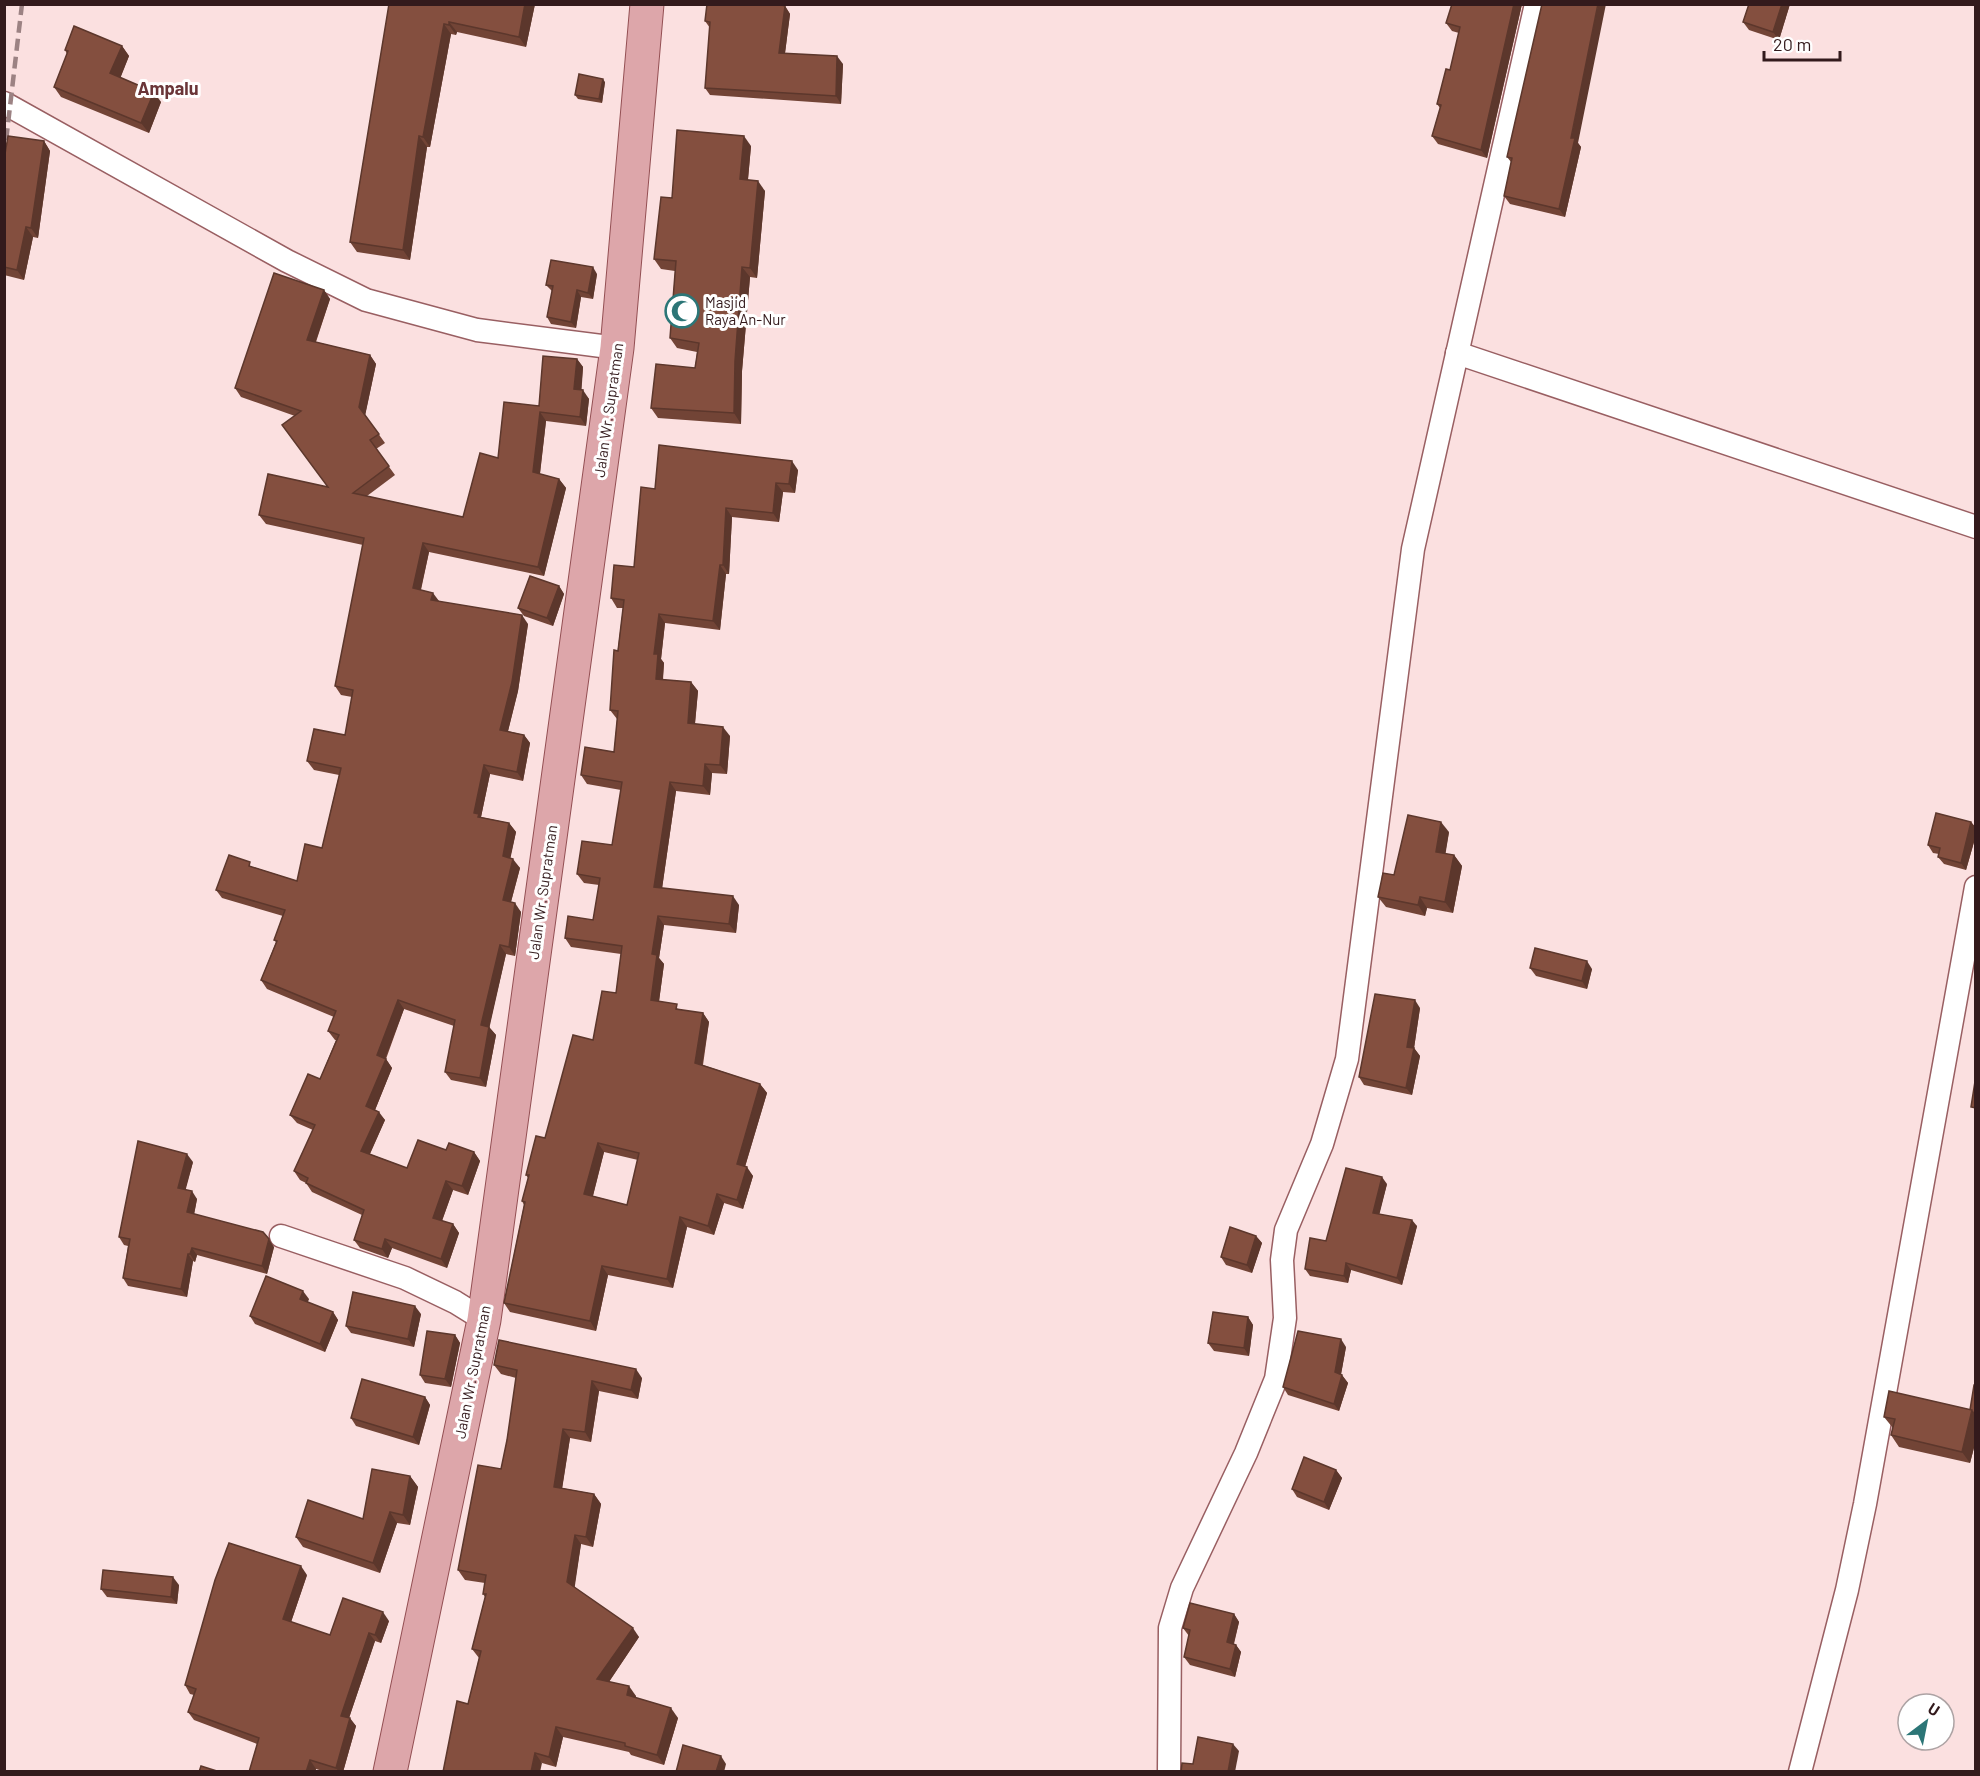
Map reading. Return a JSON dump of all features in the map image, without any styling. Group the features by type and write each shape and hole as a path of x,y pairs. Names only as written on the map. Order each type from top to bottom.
{"main road":[{"name":"Jalan Wr. Supratman","path":"390,1772 484,1320 617,348 647,4"}],"street":[{"path":"1168,1772 1170,1628 1182,1588 1246,1453 1276,1379 1286,1318 1282,1260 1286,1230 1322,1144 1347,1059 1413,549 1536,4"},
{"path":"4,104 286,261 366,300 477,330 617,348"},
{"path":"1457,353 1976,527"},
{"path":"1800,1772 1847,1590 1865,1504 1976,887"},
{"path":"281,1236 415,1282 484,1320"}],"building":[{"path":"389,4 525,4 519,37 449,22 449,25 444,24 423,137 419,136 403,250 350,242"},
{"path":"707,4 778,4 785,6 779,53 837,56 836,96 705,88 710,22 705,21"},
{"path":"1452,4 1514,4 1481,150 1432,136 1441,105 1437,104 1446,69 1450,70 1460,27 1446,23"},
{"path":"1542,4 1598,4 1571,138 1575,138 1559,209 1504,196 1512,158 1507,157"},
{"path":"1749,4 1782,4 1773,32 1743,22"},
{"path":"74,26 122,46 110,73 154,92 141,123 54,87 68,51 65,50"},
{"path":"579,74 603,79 599,99 575,95"},
{"path":"677,130 744,136 740,179 758,181 750,268 742,267 735,361 734,413 651,408 656,364 695,368 699,343 670,338 676,261 654,259 661,197 672,198"},
{"path":"8,136 44,141 31,228 26,227 17,270 4,267 4,160"},
{"path":"551,260 593,267 588,293 577,290 571,322 547,317 553,286 546,285"},
{"path":"274,273 324,290 307,340 370,355 359,407 379,434 370,440 389,466 353,493 463,517 480,453 498,458 504,402 539,406 543,356 577,359 574,389 583,390 580,417 540,412 533,472 559,479 538,567 423,543 413,588 433,593 431,600 522,615 512,682 500,730 524,735 517,772 484,765 474,813 479,814 478,817 509,823 503,856 513,859 503,900 515,903 509,947 500,945 481,1025 489,1027 480,1078 445,1072 455,1020 398,1000 377,1055 386,1059 366,1106 379,1112 361,1151 407,1168 418,1140 446,1150 449,1143 474,1152 462,1186 446,1181 433,1218 453,1224 441,1259 385,1239 382,1249 354,1240 364,1210 306,1183 308,1178 294,1171 315,1125 290,1115 308,1074 320,1079 339,1035 328,1031 336,1011 261,980 277,941 274,940 285,910 216,890 229,855 250,862 249,866 297,881 305,844 322,848 341,768 307,761 314,729 345,735 353,690 335,686 364,538 259,515 268,474 328,487 282,425 301,411 235,388"},
{"path":"659,445 792,461 789,484 776,483 773,513 726,508 723,565 720,565 713,621 659,614 654,654 658,654 656,679 691,682 688,723 723,727 720,765 705,764 703,786 670,782 654,887 733,896 729,924 658,916 652,954 657,955 651,1000 677,1004 676,1009 703,1013 695,1063 760,1084 737,1164 747,1167 737,1200 717,1194 708,1226 680,1217 667,1279 602,1266 590,1321 504,1303 525,1202 522,1201 529,1175 526,1175 536,1136 545,1138 573,1035 593,1040 602,991 616,993 622,946 565,938 568,916 593,920 600,878 577,874 582,841 612,845 622,782 581,775 585,747 614,752 618,711 610,710 614,650 618,651 624,600 611,598 614,565 634,567 641,487 655,489","holes":["598,1143 639,1153 627,1205 584,1194"]},
{"path":"530,576 559,586 547,618 518,608"},
{"path":"1936,813 1971,822 1961,863 1938,857 1940,848 1928,845"},
{"path":"1408,815 1441,822 1436,852 1454,855 1445,902 1420,897 1418,905 1378,897 1383,873 1394,875"},
{"path":"1535,948 1587,961 1582,981 1530,968"},
{"path":"1375,994 1415,1000 1407,1047 1414,1048 1406,1088 1359,1077"},
{"path":"1976,1075 1976,1108 1971,1107"},
{"path":"138,1141 187,1154 178,1188 192,1191 187,1212 263,1232 269,1239 262,1266 192,1248 188,1254 181,1289 123,1278 130,1239 119,1237"},
{"path":"1346,1168 1382,1177 1373,1213 1412,1220 1397,1278 1346,1263 1344,1276 1305,1269 1310,1238 1326,1241"},
{"path":"1230,1227 1256,1236 1247,1265 1221,1257"},
{"path":"266,1276 303,1291 300,1299 333,1312 320,1344 250,1316"},
{"path":"353,1292 415,1306 408,1339 346,1326"},
{"path":"1213,1312 1248,1317 1244,1348 1208,1343"},
{"path":"427,1331 455,1335 445,1379 420,1375"},
{"path":"1298,1331 1341,1339 1335,1372 1342,1375 1334,1404 1283,1387"},
{"path":"499,1340 636,1369 631,1390 592,1381 585,1432 563,1429 554,1487 594,1494 586,1537 575,1535 567,1582 633,1628 597,1679 629,1686 627,1695 671,1708 657,1755 625,1746 625,1743 556,1727 549,1757 535,1753 531,1772 443,1772 457,1701 468,1704 481,1651 472,1649 486,1594 483,1594 486,1575 458,1570 478,1465 501,1469 507,1440 517,1370 494,1365"},
{"path":"362,1379 425,1397 413,1437 351,1418"},
{"path":"1974,1385 1976,1385 1976,1414 1970,1410"},
{"path":"1889,1391 1972,1410 1962,1452 1891,1435 1895,1419 1884,1417"},
{"path":"1304,1457 1336,1470 1324,1502 1292,1489"},
{"path":"372,1469 410,1476 403,1515 390,1512 373,1563 296,1537 308,1500 363,1519"},
{"path":"229,1543 301,1566 283,1619 330,1635 343,1598 383,1612 375,1635 369,1633 341,1716 350,1718 336,1768 310,1760 306,1772 249,1772 259,1738 188,1712 196,1689 185,1685 215,1580"},
{"path":"103,1570 173,1577 171,1597 101,1589"},
{"path":"1190,1603 1234,1614 1227,1642 1236,1645 1230,1669 1184,1657 1190,1630 1183,1628"},
{"path":"1198,1737 1233,1744 1228,1772 1181,1772 1182,1763 1193,1764"},
{"path":"683,1745 721,1756 716,1772 676,1772"},
{"path":"201,1766 220,1772 199,1772"}],"railway":[{"path":"4,158 22,4"}],"place":[{"name":"Masjid Raya An-Nur","path":"682,311"}],"district":[{"name":"Ampalu","path":"168,88"}]}
